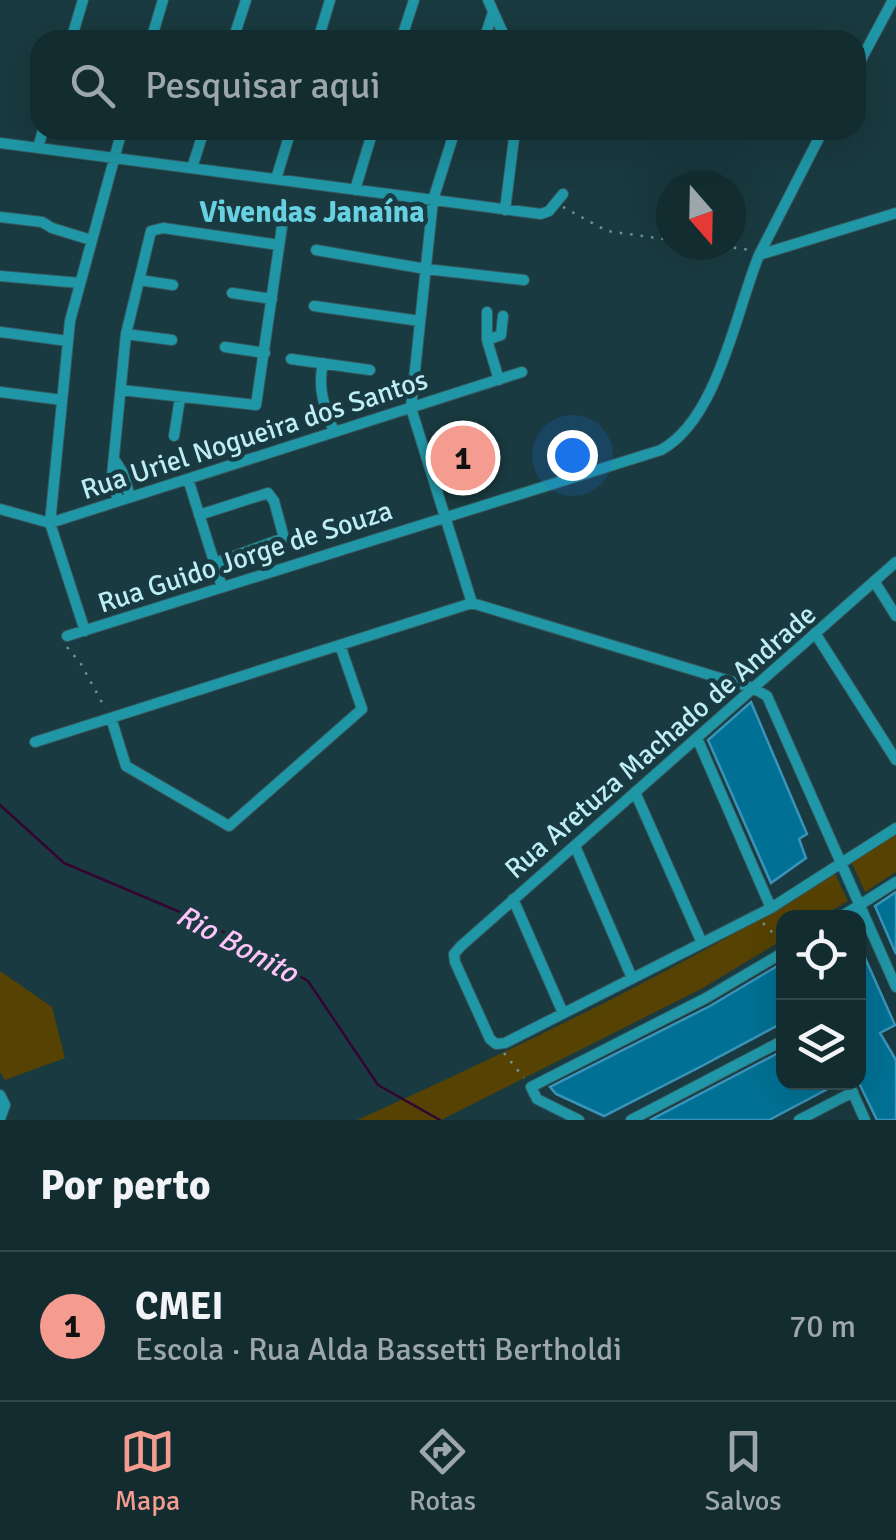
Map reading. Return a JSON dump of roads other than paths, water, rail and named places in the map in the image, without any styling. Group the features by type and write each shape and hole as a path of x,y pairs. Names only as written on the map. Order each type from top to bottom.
{"street":[{"path":"73,30 83,0"},
{"path":"154,30 163,0"},
{"path":"236,30 246,0"},
{"path":"321,30 330,0"},
{"path":"404,30 414,0"},
{"path":"866,50 893,0"},
{"path":"491,6 502,30"},
{"path":"38,148 40,140"},
{"path":"84,631 50,522 68,340 119,140"},
{"path":"192,168 201,140"},
{"path":"276,179 288,140"},
{"path":"355,190 370,140"},
{"path":"452,140 433,200 411,408 472,602"},
{"path":"506,210 514,140"},
{"name":"Rua Guido Jorge de Souza","path":"67,636 661,450 680,438 714,381 760,255 818,140"},
{"path":"0,143 541,214 560,199"},
{"path":"760,255 896,213"},
{"path":"0,217 42,222 91,240"},
{"path":"121,390 256,406 282,226"},
{"path":"124,499 112,480 126,334 154,228 279,244"},
{"path":"316,250 426,269 524,280"},
{"path":"0,276 80,284"},
{"path":"139,280 173,285"},
{"path":"232,293 272,299"},
{"path":"314,306 420,321"},
{"path":"487,312 487,340 499,380"},
{"path":"487,340 500,335 503,316"},
{"path":"0,332 68,340"},
{"path":"126,334 172,340"},
{"path":"225,348 265,352"},
{"path":"291,359 370,370"},
{"path":"323,364 319,380 334,432"},
{"name":"Rua Uriel Nogueira dos Santos","path":"0,510 50,522 522,372"},
{"path":"0,392 62,400"},
{"path":"174,436 180,398"},
{"path":"188,479 222,587"},
{"path":"199,514 268,493 274,500 284,538 215,563"},
{"name":"Rua Aretuza Machado de Andrade","path":"563,1013 496,1044 490,1040 454,954 896,562"},
{"path":"874,581 896,616"},
{"path":"35,742 472,602 753,688 770,701 896,987"},
{"path":"816,633 896,760"},
{"path":"111,718 126,766 230,826 362,709 340,645"},
{"path":"697,738 772,908"},
{"path":"636,792 702,943"},
{"path":"514,900 563,1013 772,908 896,828"},
{"path":"575,846 632,978"},
{"path":"851,910 896,882"},
{"path":"579,1120 536,1099 531,1087 706,998 776,957"},
{"path":"631,1120 776,1044"},
{"path":"798,1120 845,1090"},
{"path":"851,1090 865,1120"},
{"path":"0,1118 5,1110 2,1098"}],"waterway":[{"name":"Rio Bonito","path":"0,805 64,863 213,926 308,981 378,1085 440,1120"}],"place":[{"name":"CMEI","path":"463,458"}],"district":[{"name":"Vivendas Janaína","path":"312,212"}]}
